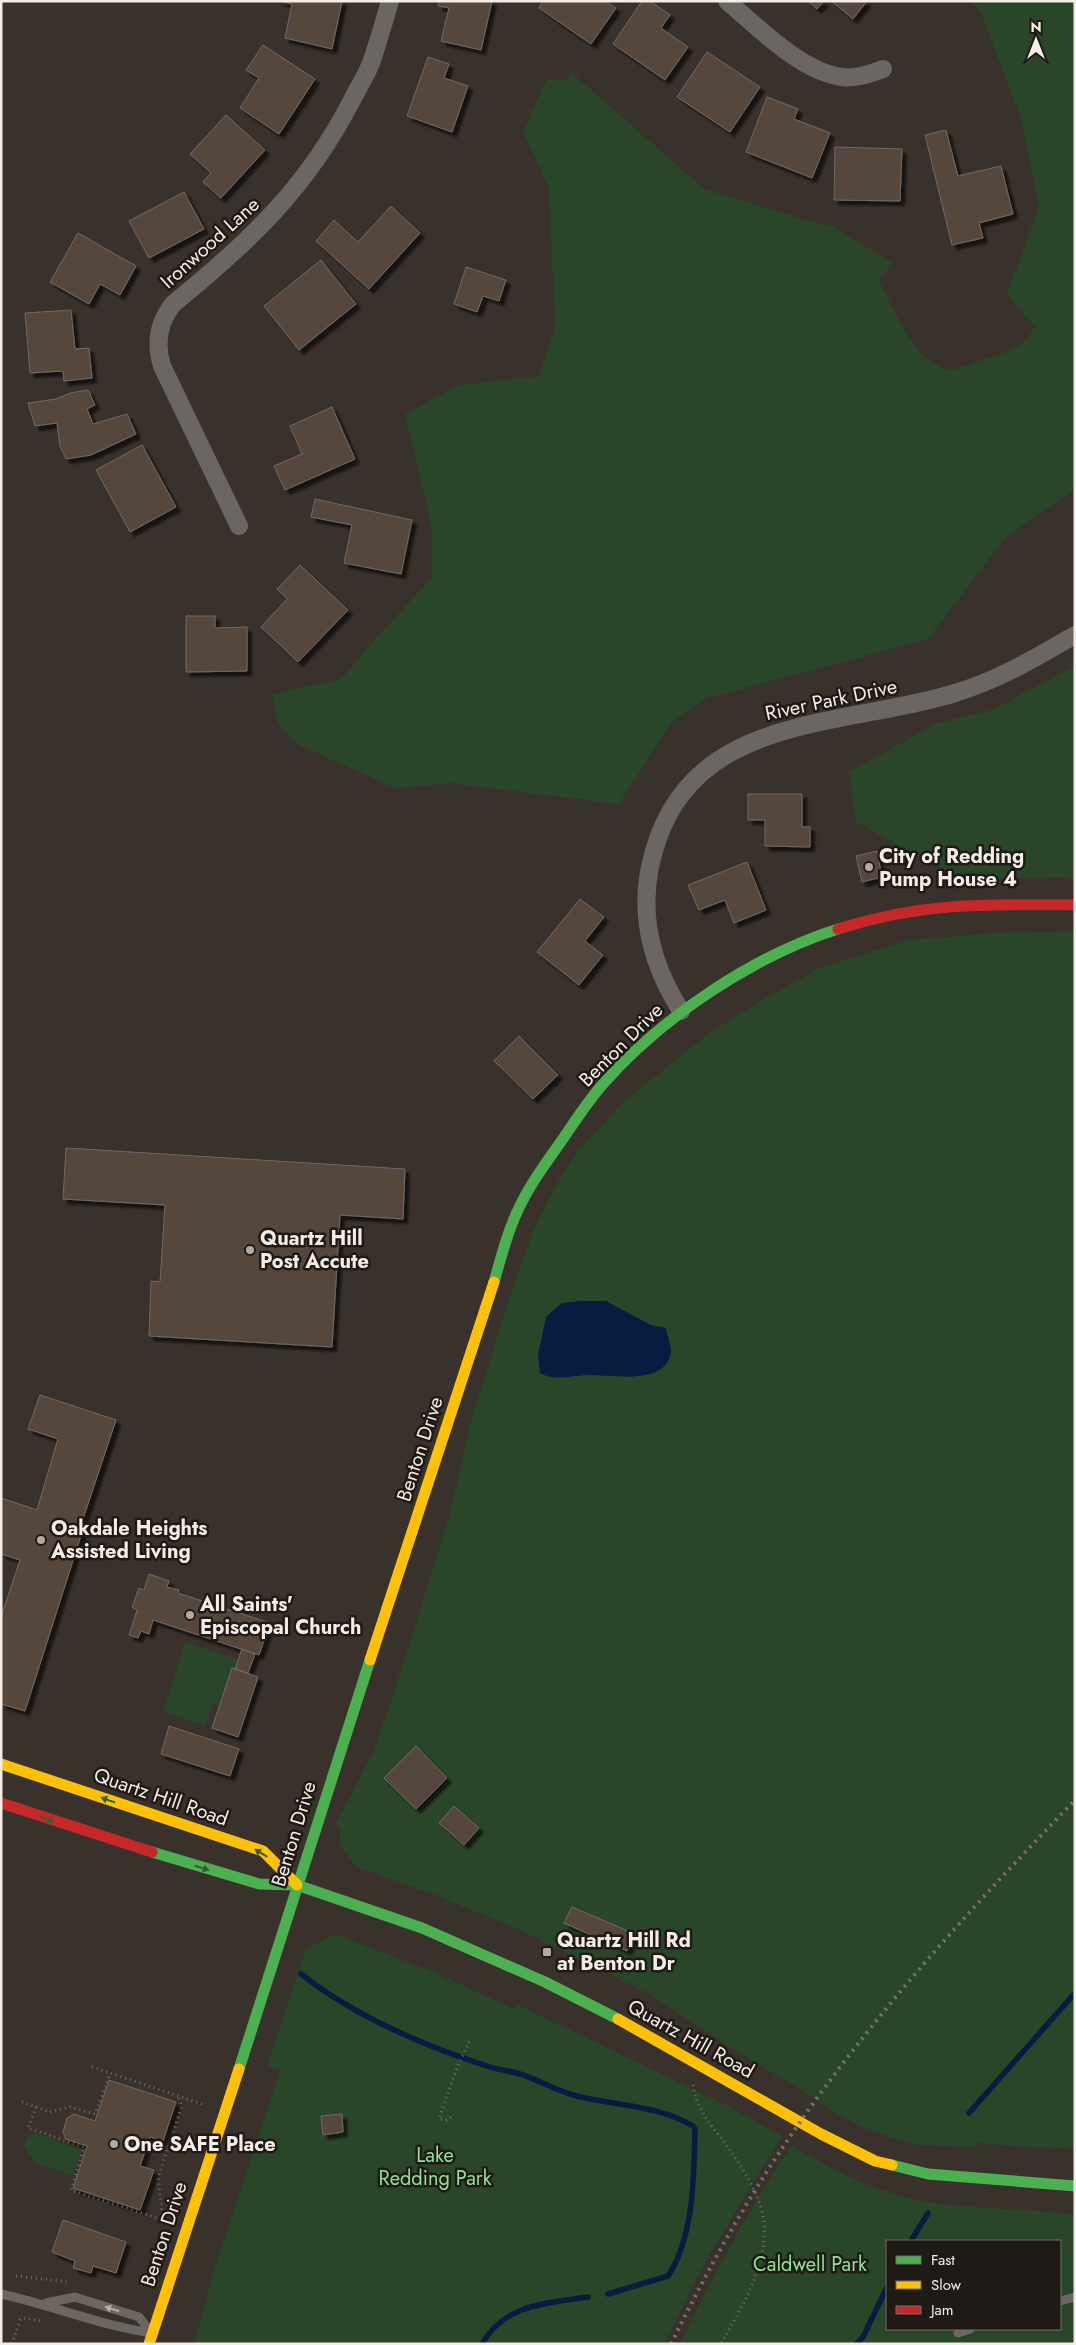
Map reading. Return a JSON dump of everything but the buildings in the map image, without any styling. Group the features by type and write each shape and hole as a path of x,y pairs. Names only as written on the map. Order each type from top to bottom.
{"street":[{"name":"Ironwood Lane","path":"239,526 162,366 158,348 159,328 166,312 173,304 248,241 282,206 306,175 340,124 370,64 390,1"},
{"path":"727,1 791,54 819,70 841,77 865,76 882,69"},
{"name":"River Park Drive","path":"681,1011 671,995 653,954 648,930 647,893 654,851 665,823 678,800 702,774 737,748 777,731 909,705 980,686 1017,669 1075,635"},
{"name":"Benton Drive","path":"150,2338 517,1210 538,1173 603,1084 681,1011 712,990 772,956 830,932 884,915 952,906 1075,905"},
{"name":"Quartz Hill Road","path":"1,1764 263,1851 297,1885"},
{"name":"Quartz Hill Road","path":"1,1803 218,1873 259,1884 297,1885 382,1913 463,1945 545,1982 690,2057 821,2134 875,2161 928,2174 1075,2186"}],"lane":[{"path":"1,2294 43,2303 150,2338"},
{"path":"43,2303 75,2297 139,2317 150,2338"},
{"path":"1061,2301 1075,2297"},
{"path":"958,2333 967,2330"}],"path":[{"path":"452,2117 446,2120 439,2119 456,2070 470,2040"},
{"path":"690,2057 697,2105 741,2168 758,2201 763,2217 763,2242 752,2284 721,2344"},
{"path":"92,2068 205,2105"},
{"path":"22,2102 50,2112 74,2107 95,2114 110,2073"},
{"path":"36,2107 28,2128 84,2147 71,2190 160,2219 162,2212 158,2177 182,2106 178,2096"},
{"path":"12,2344 20,2320 23,2318 48,2322"}],"green space":[{"path":"971,1 1075,1 1075,489 1005,538 928,639 707,698 672,722 619,804 451,783 395,788 299,745 278,724 272,695 341,679 384,629 432,578 432,528 405,414 459,385 539,376 555,328 549,188 523,132 547,79 565,81 572,73 704,189 809,221 833,226 892,263 879,281 909,337 930,361 942,368 956,369 967,366 1008,351 1025,340 1035,327 1007,294 1039,207 1021,119 981,13"},
{"path":"1075,666 1075,878 961,879 856,822 849,772 935,724 992,710"},
{"path":"1075,931 1075,2149 977,2142 975,2147 922,2145 896,2139 860,2126 842,2117 647,1993 516,1928 435,1895 357,1867 340,1846 340,1827 335,1825 373,1752 392,1699 448,1521 473,1413 533,1231 553,1191 576,1153 624,1102 705,1036 760,1001 820,968 909,940 995,933"},
{"path":"185,1642 239,1660 235,1669 232,1669 219,1706 213,1704 205,1726 163,1711"},
{"name":"Lake Redding Park","path":"335,1934 434,1972 514,2009 516,2004 732,2108 782,2136 705,2262 664,2344 194,2344 216,2263 280,2070 267,2066 306,1949"},
{"path":"35,2133 82,2149 73,2175 36,2163 24,2146 28,2137"},
{"name":"Caldwell Park","path":"792,2146 857,2180 908,2198 944,2205 1038,2211 1075,2216 1075,2344 680,2344 732,2242"}],"water":[{"path":"606,1301 651,1325 666,1328 671,1351 668,1362 660,1370 638,1376 590,1375 558,1378 540,1373 538,1355 546,1317 562,1303"}],"waterway":[{"path":"301,1974 344,2004 391,2029 440,2050 490,2067 520,2074 570,2094 652,2110 680,2119 693,2126 695,2129 695,2147 691,2205 688,2224 677,2260 668,2276 608,2294"},
{"path":"969,2113 1075,1993"},
{"path":"912,2240 928,2213"},
{"path":"856,2344 863,2337 886,2289"},
{"path":"482,2344 491,2331 515,2313 543,2304 588,2297"}],"railway":[{"path":"671,2344 709,2269 766,2173 848,2057 920,1968 996,1883 1075,1800"}],"traffic: fast":[{"path":"494,1282 514,1218 532,1184 592,1098 627,1059 653,1035 711,991 774,955 838,929"},
{"path":"239,2069 370,1660"},
{"path":"152,1852 259,1884 297,1885 422,1928 545,1982 618,2019"},
{"path":"892,2165 928,2174 1075,2186"}],"traffic: slow":[{"path":"370,1660 494,1282"},
{"path":"1,1764 263,1851 297,1885"},
{"path":"618,2019 821,2134 875,2161 892,2165"},
{"path":"149,2344 239,2069"}],"traffic: jam":[{"path":"838,929 898,914 955,906 1075,905"},
{"path":"1,1803 152,1852"}],"place":[{"name":"City of Redding Pump House 4","path":"869,867"},
{"name":"Quartz Hill Post Accute","path":"250,1250"},
{"name":"Oakdale Heights Assisted Living","path":"41,1540"},
{"name":"All Saints' Episcopal Church","path":"190,1615"},
{"name":"Quartz Hill Rd at Benton Dr","path":"547,1952"},
{"name":"One SAFE Place","path":"114,2144"}]}
